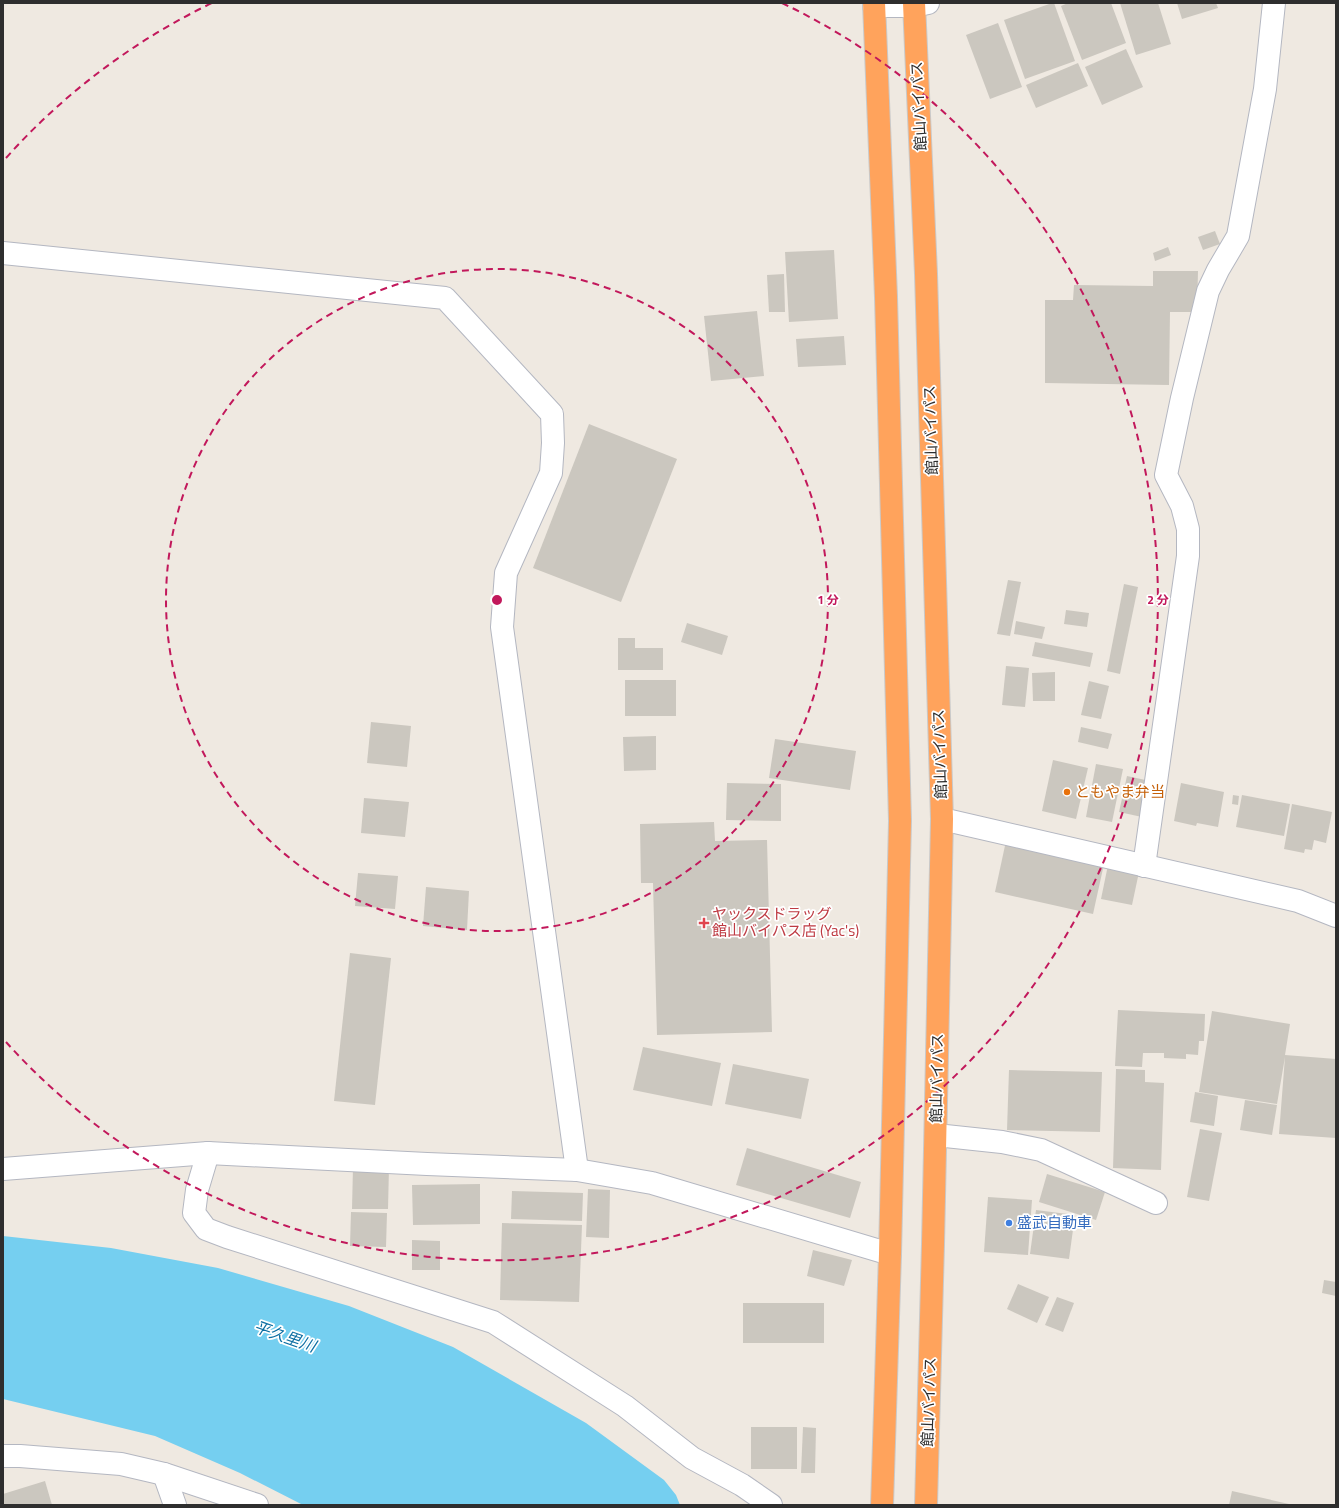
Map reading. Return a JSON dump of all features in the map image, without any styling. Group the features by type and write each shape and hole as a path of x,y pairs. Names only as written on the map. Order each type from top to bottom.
{"highway":[{"name":"館山バイパス","path":"919,4 942,819 936,1135 926,1505"},
{"path":"874,5 886,297 900,821 890,1254 882,1505"}],"street":[{"path":"1144,866 1188,556 1188,529 1182,506 1166,475 1182,398 1208,291 1218,270 1238,236 1266,90 1274,3"},
{"path":"874,5 919,4"},
{"path":"3,253 445,298 552,414 553,443 551,473 506,573 502,627 577,1170"},
{"path":"942,819 1298,901 1336,916"},
{"path":"936,1135 1002,1142 1041,1150 1156,1202"},
{"path":"3,1169 208,1153 577,1170 652,1183 890,1254"},
{"path":"208,1153 197,1190 194,1213 206,1229 493,1322 625,1406 692,1458 742,1485 771,1505"},
{"path":"3,1456 122,1464 164,1474 257,1505"},
{"path":"164,1474 175,1505"}],"water":[{"name":"平久里川","path":"3,1236 111,1248 218,1268 349,1306 453,1347 586,1423 664,1480 676,1495 680,1505 303,1505 240,1473 155,1436 3,1399"}],"building":[{"path":"1054,3 1075,61 1025,79 1004,20"},
{"path":"1068,3 1111,3 1126,43 1082,60 1061,6"},
{"path":"1120,3 1158,3 1171,44 1136,55"},
{"path":"1177,3 1216,3 1218,8 1182,19"},
{"path":"998,23 1022,87 990,99 966,35"},
{"path":"1126,49 1143,87 1102,105 1085,67"},
{"path":"1078,63 1088,86 1036,108 1026,85"},
{"path":"1215,231 1220,244 1203,250 1198,237"},
{"path":"1168,247 1171,255 1155,261 1153,253"},
{"path":"834,250 838,319 789,322 785,252"},
{"path":"1153,271 1198,271 1197,312 1170,312 1169,385 1045,383 1045,300 1073,300 1074,285 1153,286"},
{"path":"784,274 785,312 769,312 767,275"},
{"path":"757,311 764,376 711,381 704,316"},
{"path":"844,336 846,365 798,367 796,339"},
{"path":"589,424 677,459 621,602 533,568"},
{"path":"1008,580 1021,582 1010,636 997,634"},
{"path":"1124,584 1138,587 1120,674 1107,671"},
{"path":"1066,610 1089,613 1087,627 1064,624"},
{"path":"1016,621 1045,627 1042,639 1014,634"},
{"path":"687,623 728,636 722,655 681,642"},
{"path":"618,638 635,638 635,648 663,648 663,670 618,670"},
{"path":"1035,642 1093,653 1090,667 1032,656"},
{"path":"1006,666 1029,668 1025,707 1002,705"},
{"path":"1055,672 1055,701 1033,701 1032,673"},
{"path":"625,680 676,680 676,716 625,716"},
{"path":"1089,681 1109,686 1101,719 1081,715"},
{"path":"371,722 411,726 407,767 367,763"},
{"path":"1081,727 1112,734 1108,749 1078,742"},
{"path":"656,736 656,770 624,771 623,737"},
{"path":"775,739 856,751 850,790 769,778"},
{"path":"1053,760 1088,768 1076,819 1042,811"},
{"path":"1096,764 1123,769 1112,822 1086,817"},
{"path":"1127,776 1150,781 1142,817 1119,812"},
{"path":"727,783 781,784 781,821 726,820"},
{"path":"1181,783 1224,792 1218,827 1197,823 1196,826 1174,821"},
{"path":"1233,795 1239,796 1238,805 1232,804"},
{"path":"1242,795 1290,804 1284,836 1236,827"},
{"path":"364,798 409,802 405,837 361,833"},
{"path":"1292,804 1332,812 1326,843 1314,840 1312,850 1305,849 1304,853 1284,849"},
{"path":"714,822 715,841 767,840 772,1032 657,1035 653,883 641,883 640,824"},
{"path":"1006,841 1104,864 1093,914 995,892"},
{"path":"1108,865 1139,872 1132,905 1101,899"},
{"path":"358,873 398,876 395,909 355,906"},
{"path":"426,887 469,891 467,930 423,926"},
{"path":"350,953 391,958 375,1105 334,1101"},
{"path":"1118,1010 1205,1014 1204,1041 1199,1041 1198,1055 1186,1054 1186,1059 1164,1058 1164,1053 1143,1053 1142,1067 1115,1066"},
{"path":"1212,1011 1290,1024 1285,1055 1336,1059 1336,1138 1279,1134 1285,1057 1277,1104 1199,1092"},
{"path":"643,1047 721,1063 712,1106 633,1090"},
{"path":"733,1064 809,1079 801,1119 725,1104"},
{"path":"1116,1069 1145,1070 1145,1082 1164,1083 1161,1170 1113,1168"},
{"path":"1009,1070 1102,1072 1100,1132 1007,1130"},
{"path":"1195,1092 1218,1096 1214,1126 1190,1122"},
{"path":"1245,1100 1277,1105 1272,1135 1240,1130"},
{"path":"1200,1129 1222,1133 1209,1201 1187,1197"},
{"path":"747,1148 861,1182 850,1218 736,1185"},
{"path":"353,1167 389,1167 388,1209 352,1209"},
{"path":"1047,1174 1105,1192 1096,1220 1039,1202"},
{"path":"480,1184 480,1224 413,1225 412,1185"},
{"path":"588,1189 610,1190 609,1238 586,1237"},
{"path":"512,1191 583,1193 582,1221 511,1219"},
{"path":"988,1197 1032,1200 1028,1255 984,1252"},
{"path":"1036,1210 1075,1215 1069,1259 1030,1254"},
{"path":"351,1212 387,1213 386,1247 350,1246"},
{"path":"502,1223 582,1225 579,1302 500,1300"},
{"path":"412,1240 440,1241 440,1270 412,1270"},
{"path":"813,1250 852,1260 844,1286 807,1276"},
{"path":"1324,1280 1336,1282 1336,1296 1322,1293"},
{"path":"1018,1284 1049,1297 1037,1323 1007,1309"},
{"path":"1057,1297 1074,1303 1063,1332 1045,1325"},
{"path":"743,1303 824,1303 824,1343 743,1343"},
{"path":"751,1427 797,1427 797,1469 751,1469"},
{"path":"803,1427 816,1428 815,1473 801,1473"},
{"path":"45,1481 52,1505 3,1505 3,1494"},
{"path":"1232,1491 1289,1504 1289,1505 1229,1505"}],"place":[{"name":"ともやま弁当","path":"1067,792"},
{"name":"ヤックスドラッグ 館山バイパス店 (Yac's)","path":"704,923"},
{"name":"盛武自動車","path":"1009,1223"}]}
